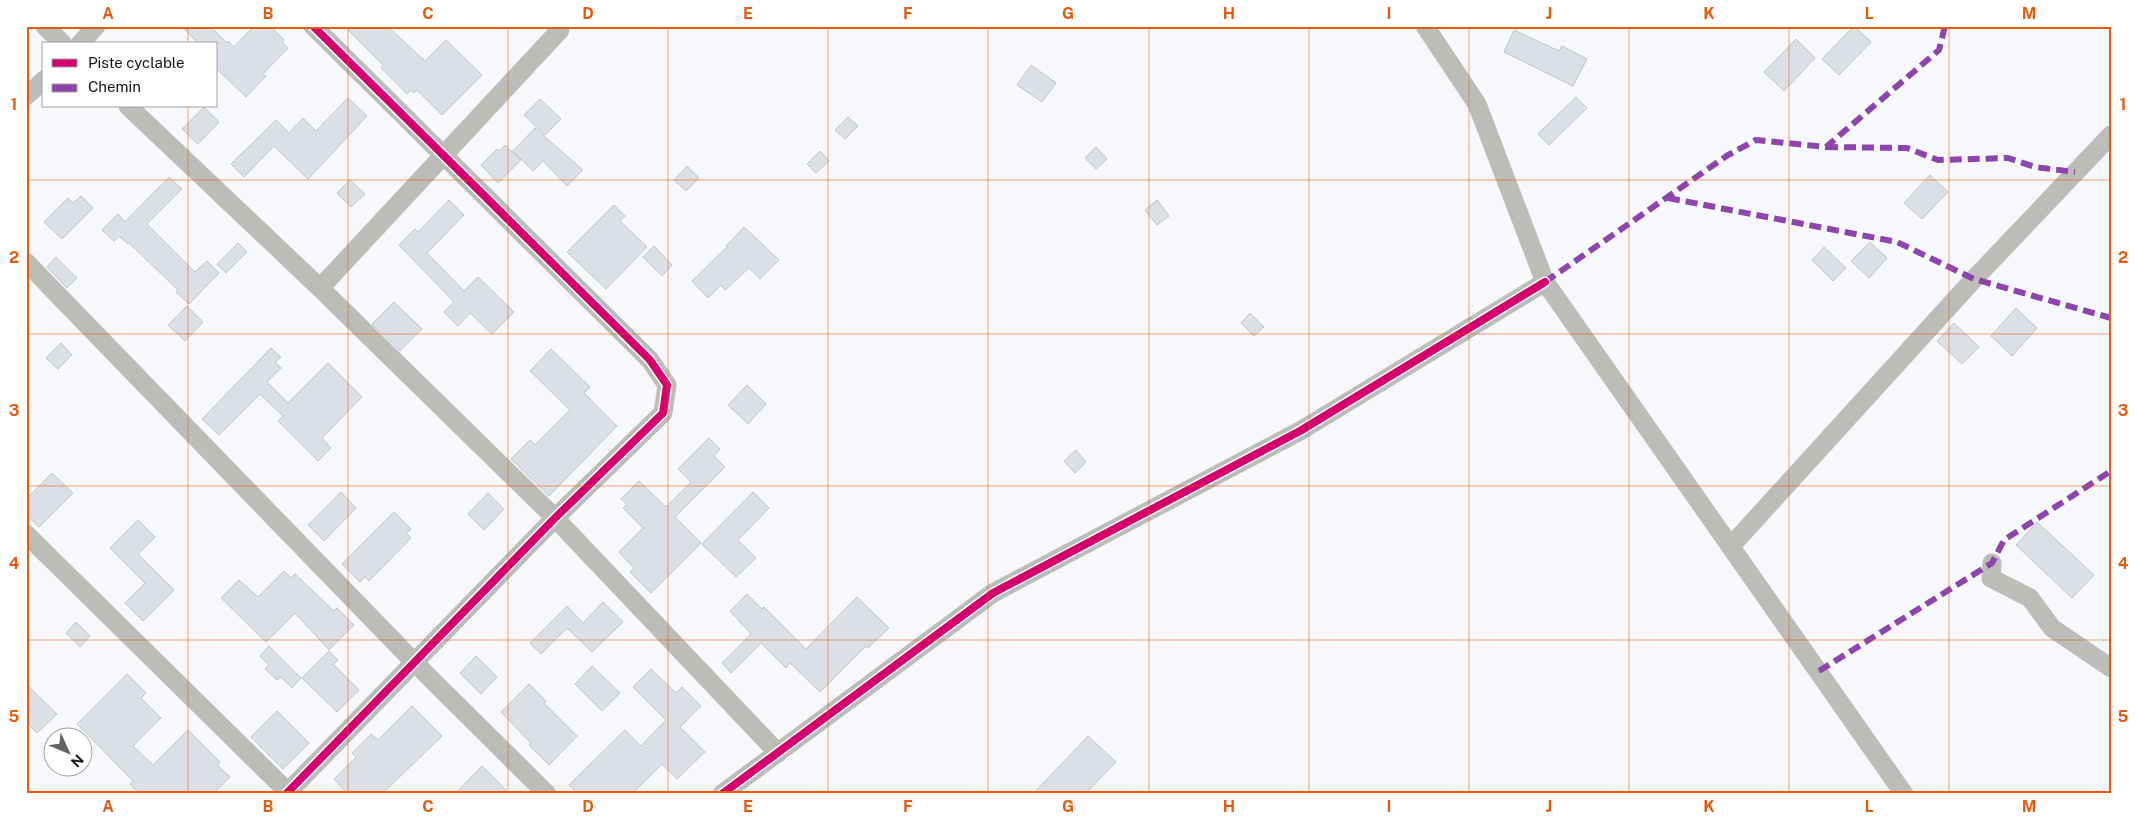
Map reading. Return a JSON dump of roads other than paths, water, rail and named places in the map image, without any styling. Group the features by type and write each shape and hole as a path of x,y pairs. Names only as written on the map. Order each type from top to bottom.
{"street":[{"path":"45,26 61,42"},
{"path":"82,42 96,26"},
{"path":"26,534 288,793 555,518 662,413 668,385 650,360 313,26"},
{"path":"320,288 560,30 556,26"},
{"path":"1425,26 1477,104 1545,282 1904,794"},
{"path":"26,96 42,82"},
{"path":"130,108 320,288 555,518 778,753"},
{"path":"1731,546 1968,286 2111,135"},
{"path":"26,262 415,663 546,794"},
{"path":"722,794 993,593 1300,431 1545,282"},
{"path":"1992,563 1992,578 2030,598 2052,628 2111,668"}]}
